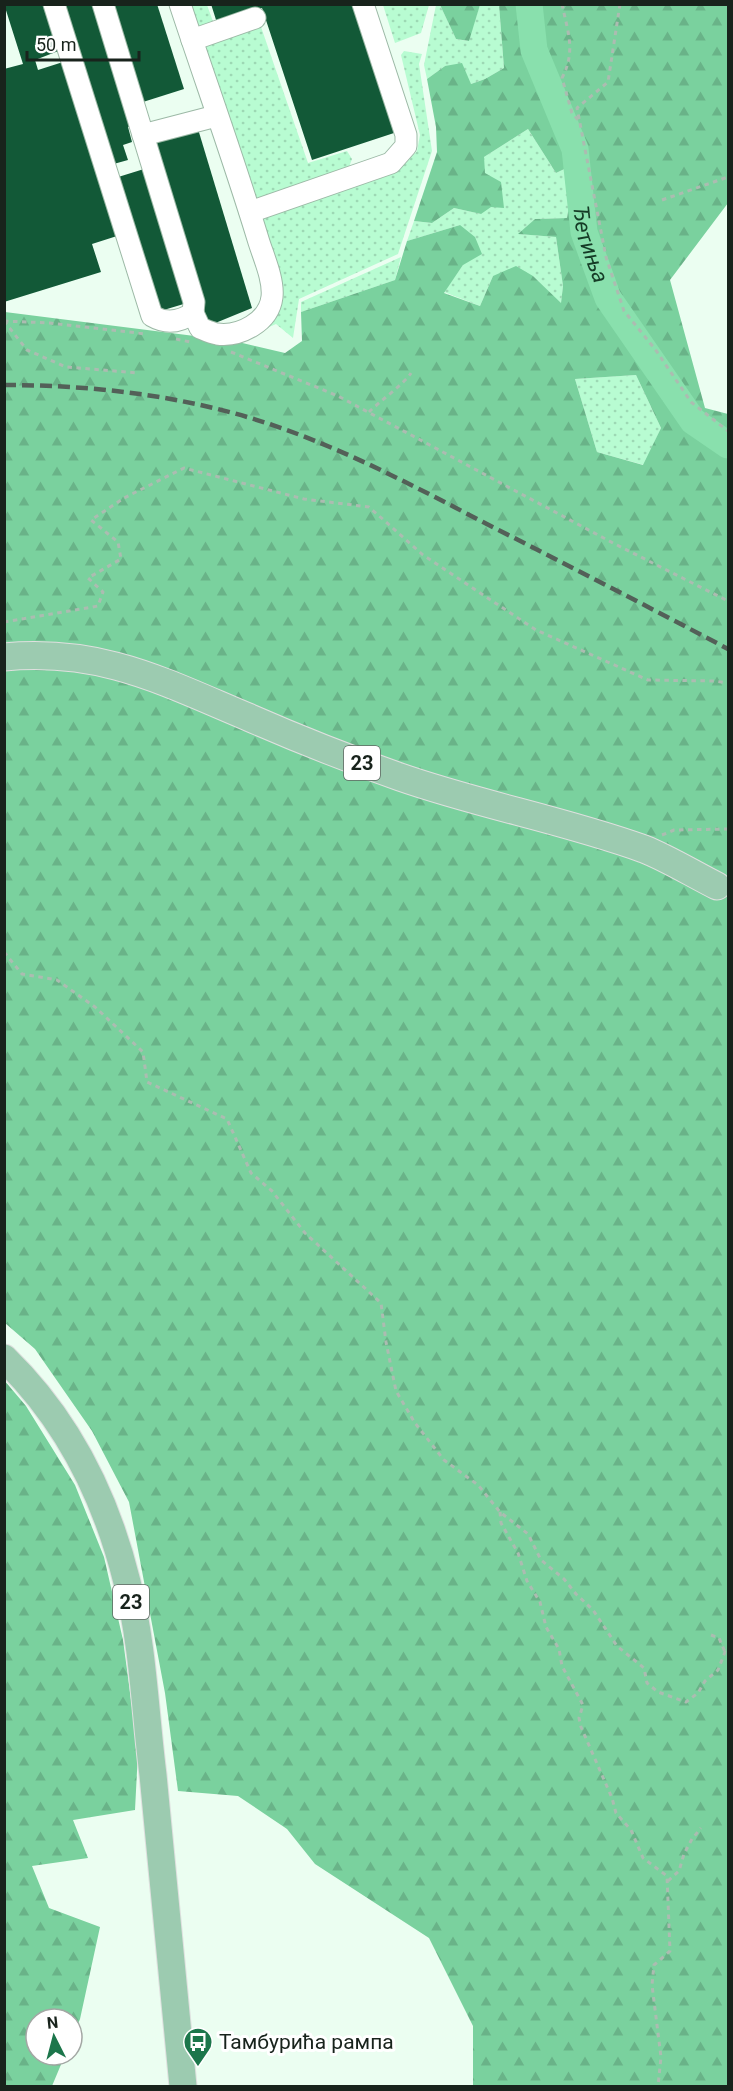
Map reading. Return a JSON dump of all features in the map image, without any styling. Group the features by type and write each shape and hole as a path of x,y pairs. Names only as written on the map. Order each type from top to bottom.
{"main road":[{"name":"23","path":"4,657 47,654 69,656 138,672 386,772 456,795 634,846 676,864 717,886"},
{"name":"23","path":"4,1358 45,1403 83,1462 105,1511 127,1581 138,1648 158,1821 183,2086"}],"lane":[{"path":"54,4 152,316 161,321 183,320 193,313"},
{"path":"103,4 194,302 193,313 200,328 217,334 238,332 255,325 267,310 272,297 272,284 180,4"},
{"path":"250,212 391,163 406,146 406,135 363,4"},
{"path":"192,40 255,18"},
{"path":"143,135 216,116"}],"path":[{"path":"562,4 569,40 570,62 562,78 572,113 580,122"},
{"path":"620,4 608,82 577,108 606,257 624,311 655,349 691,402 729,432"},
{"path":"662,200 729,177"},
{"path":"4,321 50,323 154,335"},
{"path":"4,321 27,350 66,367 139,373"},
{"path":"165,336 198,344"},
{"path":"230,352 338,396 613,543 729,601"},
{"path":"369,412 408,379 411,373"},
{"path":"4,622 98,606 103,592 88,578 121,559 118,542 91,520 124,498 184,468 304,499 369,507 423,555 536,630 648,680 729,683"},
{"path":"634,846 674,830 729,830"},
{"path":"4,952 22,974 57,980 95,1007 143,1052 147,1082 227,1119 251,1173 272,1191 305,1233 381,1303 396,1390 415,1423 444,1460 478,1485 500,1512 528,1534 541,1560 564,1579 593,1610 618,1646 644,1668 647,1683 658,1692 686,1702 698,1693 705,1681 718,1670 727,1652 719,1638 711,1635"},
{"path":"500,1512 501,1523 518,1553 528,1581 540,1602 546,1627 559,1650 562,1666 583,1705 579,1718 581,1727 612,1798 616,1813 631,1830 643,1858 667,1876 670,1951 654,1965 652,1985 661,2057 658,2086"},
{"path":"668,1881 680,1871 684,1854 701,1828"}],"green space":[{"path":"186,5 207,5 215,27 200,30"},
{"path":"383,5 429,5 421,33 395,43"},
{"path":"436,5 440,5 456,39 468,41 480,5 499,5 504,68 471,84 445,66 427,79 424,65"},
{"path":"440,5 480,5 469,41 456,39"},
{"path":"499,5 728,5 728,203 670,280 705,408 728,414 728,2086 473,2086 473,2026 429,1938 315,1864 287,1829 238,1796 178,1791 165,1693 129,1502 92,1431 35,1349 5,1323 5,312 234,341 285,353 302,341 301,312 395,280 407,241 460,225 475,237 482,254 463,265 444,293 480,306 493,276 516,266 533,276 561,303 563,286 556,237 518,234 535,219 567,218 570,199 568,185 583,183 577,163 556,173 528,129 484,157 485,173 501,182 504,208 491,207 481,214 454,208 432,223 414,221 437,152 436,127 427,79 445,66 462,63 471,84 504,68","holes":["636,375 661,428 643,465 597,452 575,379"]},
{"path":"260,24 308,163 347,151 352,159 349,167 268,201 257,198 247,191 202,45"},
{"path":"404,51 422,54 419,64 432,151 398,254 299,299 293,338 276,324 251,335 269,321 261,230 264,217 275,209 404,165 417,151 420,135 401,55"},
{"path":"528,129 556,173 577,163 583,184 568,186 570,199 567,218 535,219 519,234 556,237 563,286 561,304 533,276 493,276 480,306 444,292 463,265 460,225 407,241 414,221 432,223 454,208 481,214 484,157"},
{"path":"401,257 395,280 301,312 301,302"},
{"path":"636,375 661,428 644,465 597,452 575,379"},
{"path":"4,1380 26,1406 75,1485 104,1557 123,1640 138,1752 135,1810 73,1820 88,1858 32,1866 49,1908 100,1927 83,2007 24,2007 24,2067 60,2067 52,2086 5,2086"}],"building":[{"path":"4,4 46,4 61,50 35,60 38,70 63,62 117,236 92,244 101,272 4,302 4,69 23,64"},
{"path":"62,4 95,4 133,125 128,127 132,142 123,145 128,160 110,165"},
{"path":"112,4 157,4 184,89 143,102"},
{"path":"211,4 352,4 394,133 312,160 262,8 217,23"},
{"path":"198,129 252,308 208,326 152,143"},
{"path":"144,169 187,303 157,312 115,178"}],"waterway":[{"name":"Ђетиња","path":"529,4 534,50 575,149 584,232 608,298 693,421 728,445"}],"railway":[{"path":"4,385 62,387 149,395 233,413 298,434 422,491 728,649"}],"place":[{"name":"Тамбурића рампа","path":"198,2068"}]}
